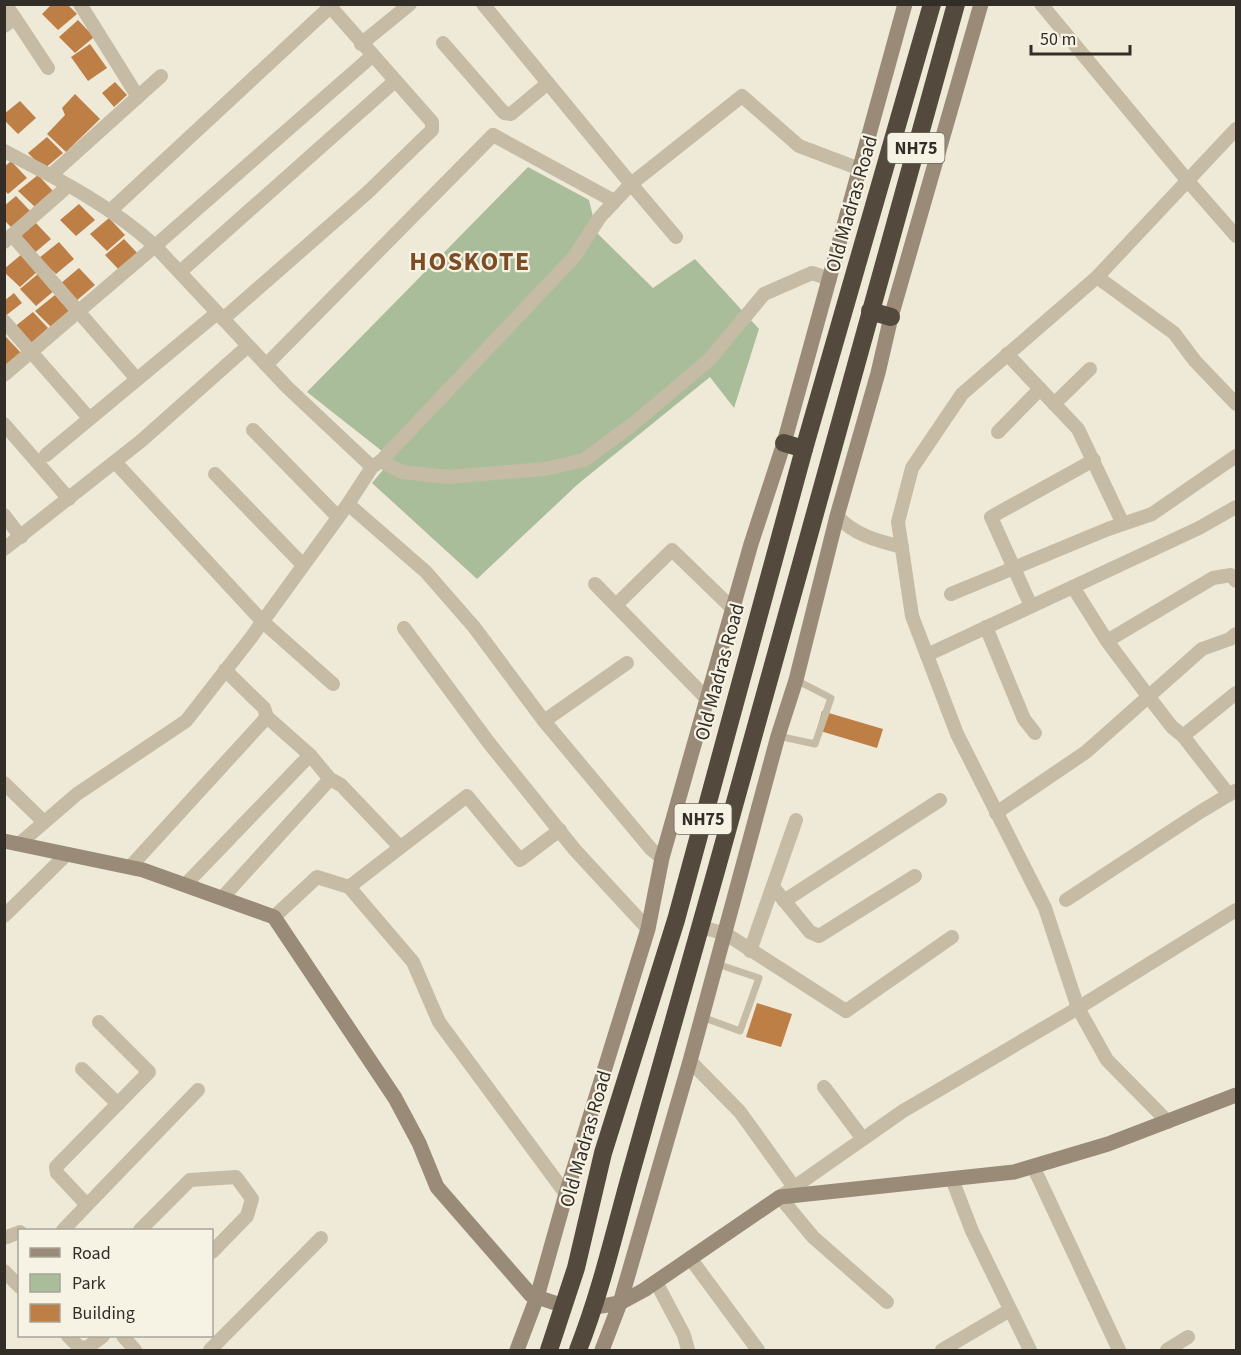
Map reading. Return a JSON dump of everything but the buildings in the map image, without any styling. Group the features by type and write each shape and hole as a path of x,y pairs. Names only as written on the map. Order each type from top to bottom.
{"highway":[{"name":"Old Madras Road","path":"549,1350 576,1268 603,1153 676,920 804,449 932,4"},
{"name":"NH75","path":"578,1350 595,1307 632,1166 701,927 956,4"},
{"path":"870,311 891,317"},
{"path":"784,444 804,449"}],"street":[{"path":"5,4 10,22 48,68"},
{"path":"80,4 138,97"},
{"path":"361,44 410,4"},
{"path":"483,4 676,237"},
{"path":"517,1350 537,1298 566,1194 648,929 662,858 751,544 784,444 905,4"},
{"path":"602,1350 620,1303 726,934 778,736 796,680 837,516 878,373 891,317 981,4"},
{"path":"1041,4 1236,236"},
{"path":"46,455 136,378 220,316 366,194 432,130 432,122 329,6 110,211"},
{"path":"443,43 504,113 511,114 548,83"},
{"path":"4,375 372,56"},
{"path":"51,175 161,76"},
{"path":"180,272 395,81"},
{"path":"12,842 44,822 77,794 186,721 376,464 567,265 600,217 631,184 742,96 799,146 860,169"},
{"path":"1168,1122 1107,1060 1078,1008 1045,908 957,735 912,616 898,522 912,468 962,394 1096,277 1236,129"},
{"path":"266,365 493,135 614,201"},
{"path":"7,156 51,175 139,230 266,365 376,464 402,472 448,477 544,469 584,460 633,424 711,359 764,294 812,273 830,279"},
{"path":"68,186 8,239 79,311 136,378"},
{"path":"1096,277 1174,333 1195,361 1236,404"},
{"path":"4,321 89,418"},
{"path":"4,549 115,462 248,346"},
{"path":"1007,354 1078,429 1124,524"},
{"path":"1054,404 1090,369"},
{"path":"998,432 1040,389"},
{"path":"4,424 69,499"},
{"path":"253,429 338,517"},
{"path":"951,594 1152,514 1236,456"},
{"path":"1031,606 991,517 1094,460"},
{"path":"115,462 262,621 333,684"},
{"path":"215,474 303,565"},
{"path":"348,504 426,572 474,627 544,721 651,849 662,858"},
{"path":"927,655 1199,528 1236,507"},
{"path":"4,515 21,537"},
{"path":"837,516 860,534 902,547"},
{"path":"616,605 672,550 733,609"},
{"path":"1107,640 1213,578 1231,574 1236,581"},
{"path":"595,584 707,699"},
{"path":"1066,900 1200,812 1233,793 1183,736 1172,727 1107,640 1073,587"},
{"path":"986,627 1024,719 1035,732"},
{"path":"404,628 489,743 575,850 648,929"},
{"path":"996,813 1086,752 1202,649 1230,639 1236,634"},
{"path":"544,721 627,663"},
{"path":"225,670 264,708 267,717 310,755 330,779 341,785 400,847"},
{"path":"1183,736 1236,693"},
{"path":"130,867 267,717"},
{"path":"185,885 310,755"},
{"path":"222,898 330,779"},
{"path":"4,783 44,822"},
{"path":"349,886 467,796 520,860 560,830"},
{"path":"784,901 940,800"},
{"path":"750,951 796,820"},
{"path":"12,842 130,867 274,917 395,1098 420,1143 437,1187 531,1295 564,1306"},
{"path":"4,916 67,854"},
{"path":"773,887 810,932 819,936 915,876"},
{"path":"274,917 317,878 349,886 413,962 439,1022 566,1194"},
{"path":"595,1307 620,1303 656,1282 903,1111 1078,1008 1236,910"},
{"path":"701,927 726,934 846,1011 952,937"},
{"path":"87,1205 57,1173 56,1167 149,1072 99,1022"},
{"path":"690,1061 740,1112 794,1187"},
{"path":"82,1069 118,1104"},
{"path":"824,1087 863,1139"},
{"path":"64,1229 198,1090"},
{"path":"780,1197 1014,1172 1108,1144 1236,1095"},
{"path":"1033,1166 1119,1350"},
{"path":"141,1229 190,1180 236,1177 252,1199 247,1216 213,1251"},
{"path":"952,1179 972,1231 1030,1350"},
{"path":"780,1197 813,1237 887,1302"},
{"path":"210,1350 321,1238"},
{"path":"690,1258 758,1350"},
{"path":"4,1271 18,1285"},
{"path":"656,1282 684,1335 688,1350"},
{"path":"942,1350 1010,1310"},
{"path":"70,1337 80,1348 88,1347 100,1337"},
{"path":"125,1337 135,1350"},
{"path":"1167,1350 1188,1337"}],"lane":[{"path":"778,736 815,744 831,698 796,680"},
{"path":"702,1017 740,1031 759,978 717,964"}],"green space":[{"path":"528,167 589,200 597,233 653,288 695,259 759,329 734,408 710,377 578,484 477,579 372,483 392,459 307,392"}],"district":[{"name":"HOSKOTE","path":"470,261"}]}
